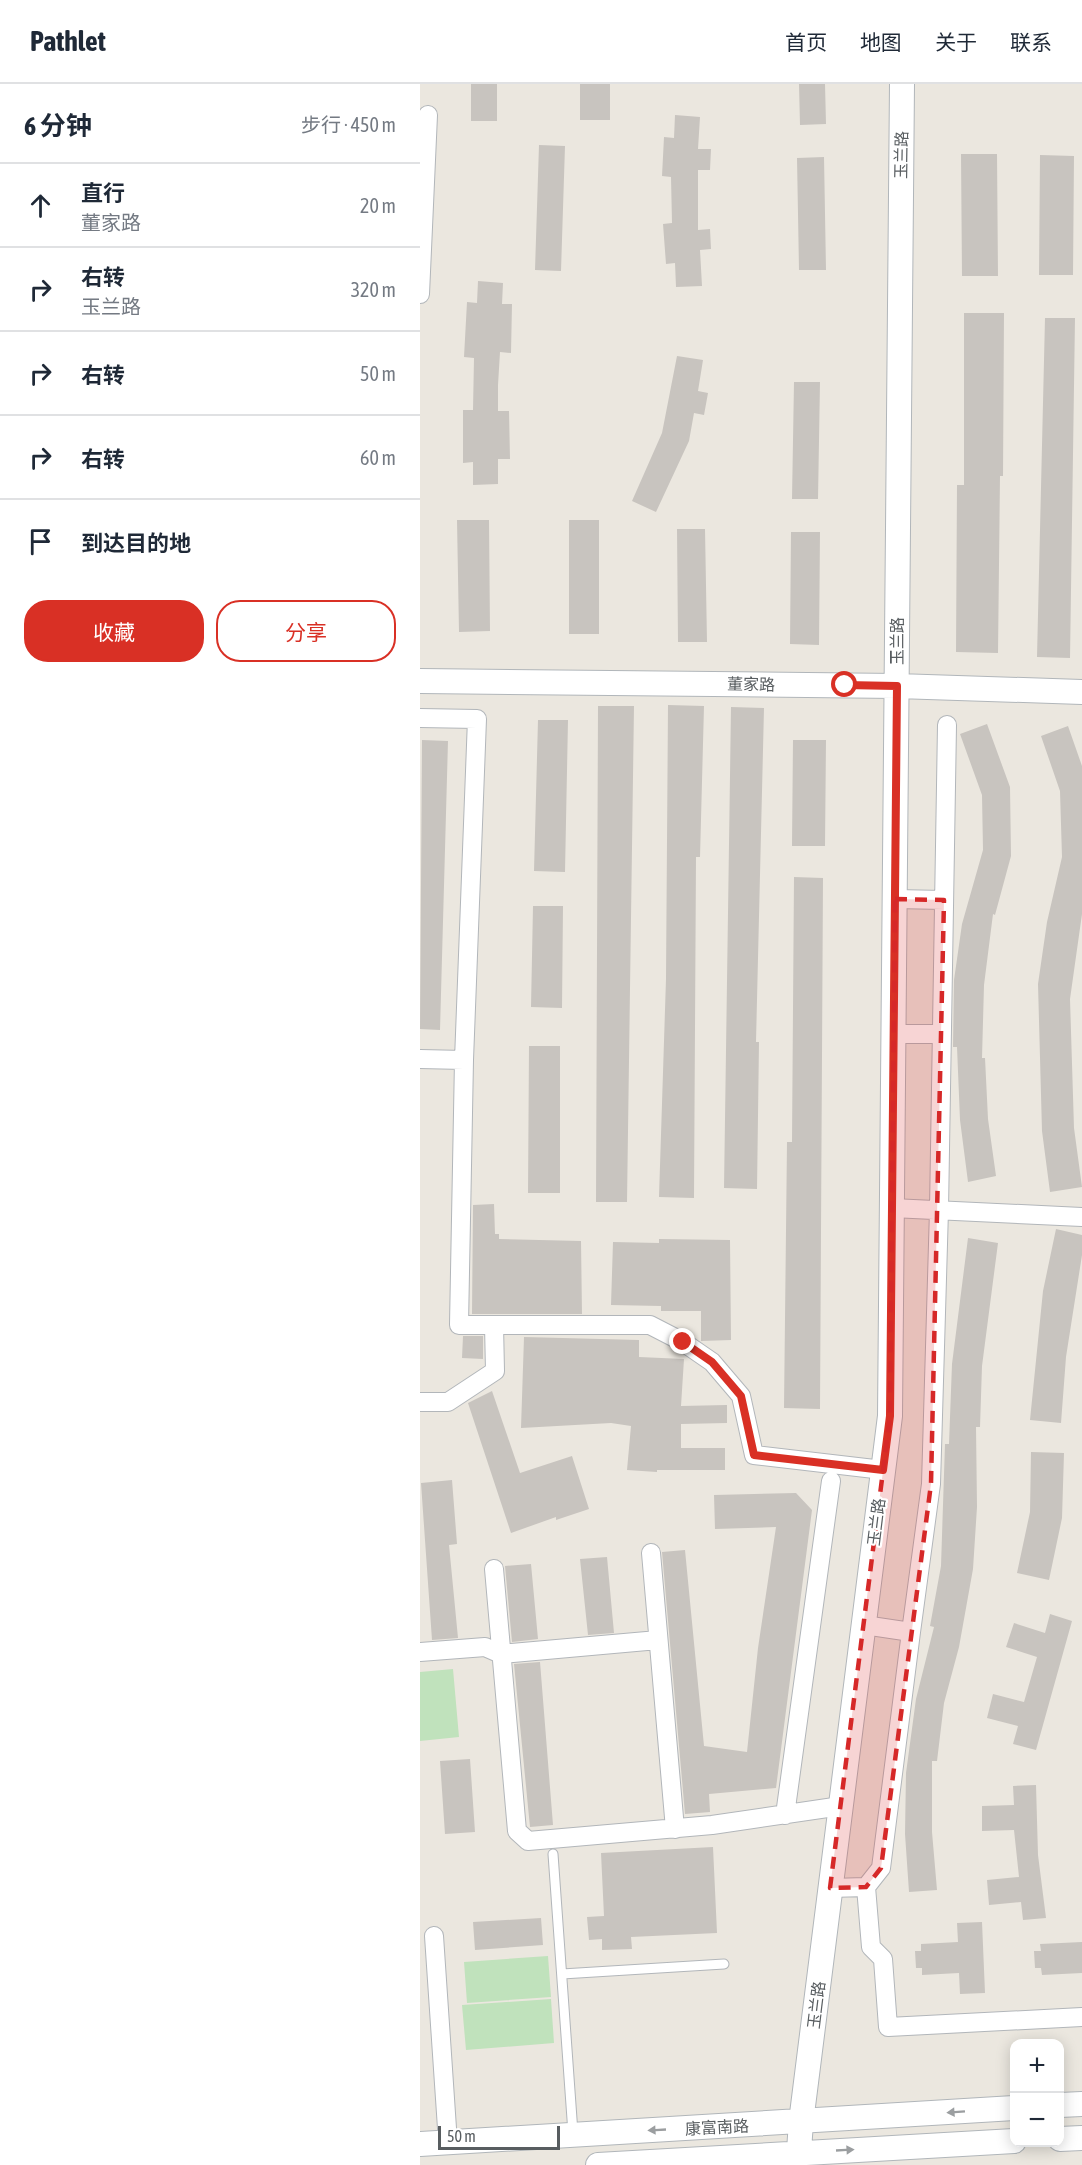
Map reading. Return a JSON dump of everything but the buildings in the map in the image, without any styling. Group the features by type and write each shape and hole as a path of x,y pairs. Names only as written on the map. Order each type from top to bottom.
{"street":[{"name":"玉兰路","path":"798,2159 890,1416 902,84"},
{"path":"420,294 428,115"},
{"name":"董家路","path":"420,681 897,686 1082,692"},
{"path":"420,718 477,719 464,1060 459,1325 650,1325 683,1342 712,1362 741,1396 754,1455 883,1470"},
{"path":"947,725 932,1484 881,1868 866,1887 871,1947 883,1959 888,2027 1082,2017"},
{"path":"895,899 944,900"},
{"path":"894,1034 942,1034"},
{"path":"420,1059 464,1060"},
{"path":"892,1208 1082,1217"},
{"path":"420,1402 448,1402 495,1371 494,1325"},
{"path":"785,1815 831,1481"},
{"path":"651,1553 675,1829"},
{"path":"494,1569 517,1832 528,1841 675,1829 841,1806"},
{"path":"864,1625 911,1632"},
{"path":"420,1652 485,1647 501,1654 658,1640"},
{"path":"830,1888 866,1887"},
{"path":"434,1936 448,2143"},
{"path":"1064,2105 1082,2104"},
{"name":"康富南路","path":"420,2144 1010,2108"},
{"path":"1064,2139 1082,2138"},
{"name":"康富南路","path":"598,2165 798,2159 1010,2141"}],"lane":[{"path":"553,1854 573,2135"},
{"path":"562,1974 724,1964"}],"highlighted area":[{"path":"895,899 944,900 931,1484 881,1868 866,1887 830,1888 890,1416"}],"green space":[{"path":"453,1669 459,1737 420,1741 420,1672"},
{"path":"548,1956 551,1997 467,2003 464,1962"},
{"path":"551,1999 554,2043 466,2050 462,2005"}],"route":[{"path":"683,1342 712,1362 741,1396 754,1455 883,1470 890,1416 897,686 845,685"}]}
